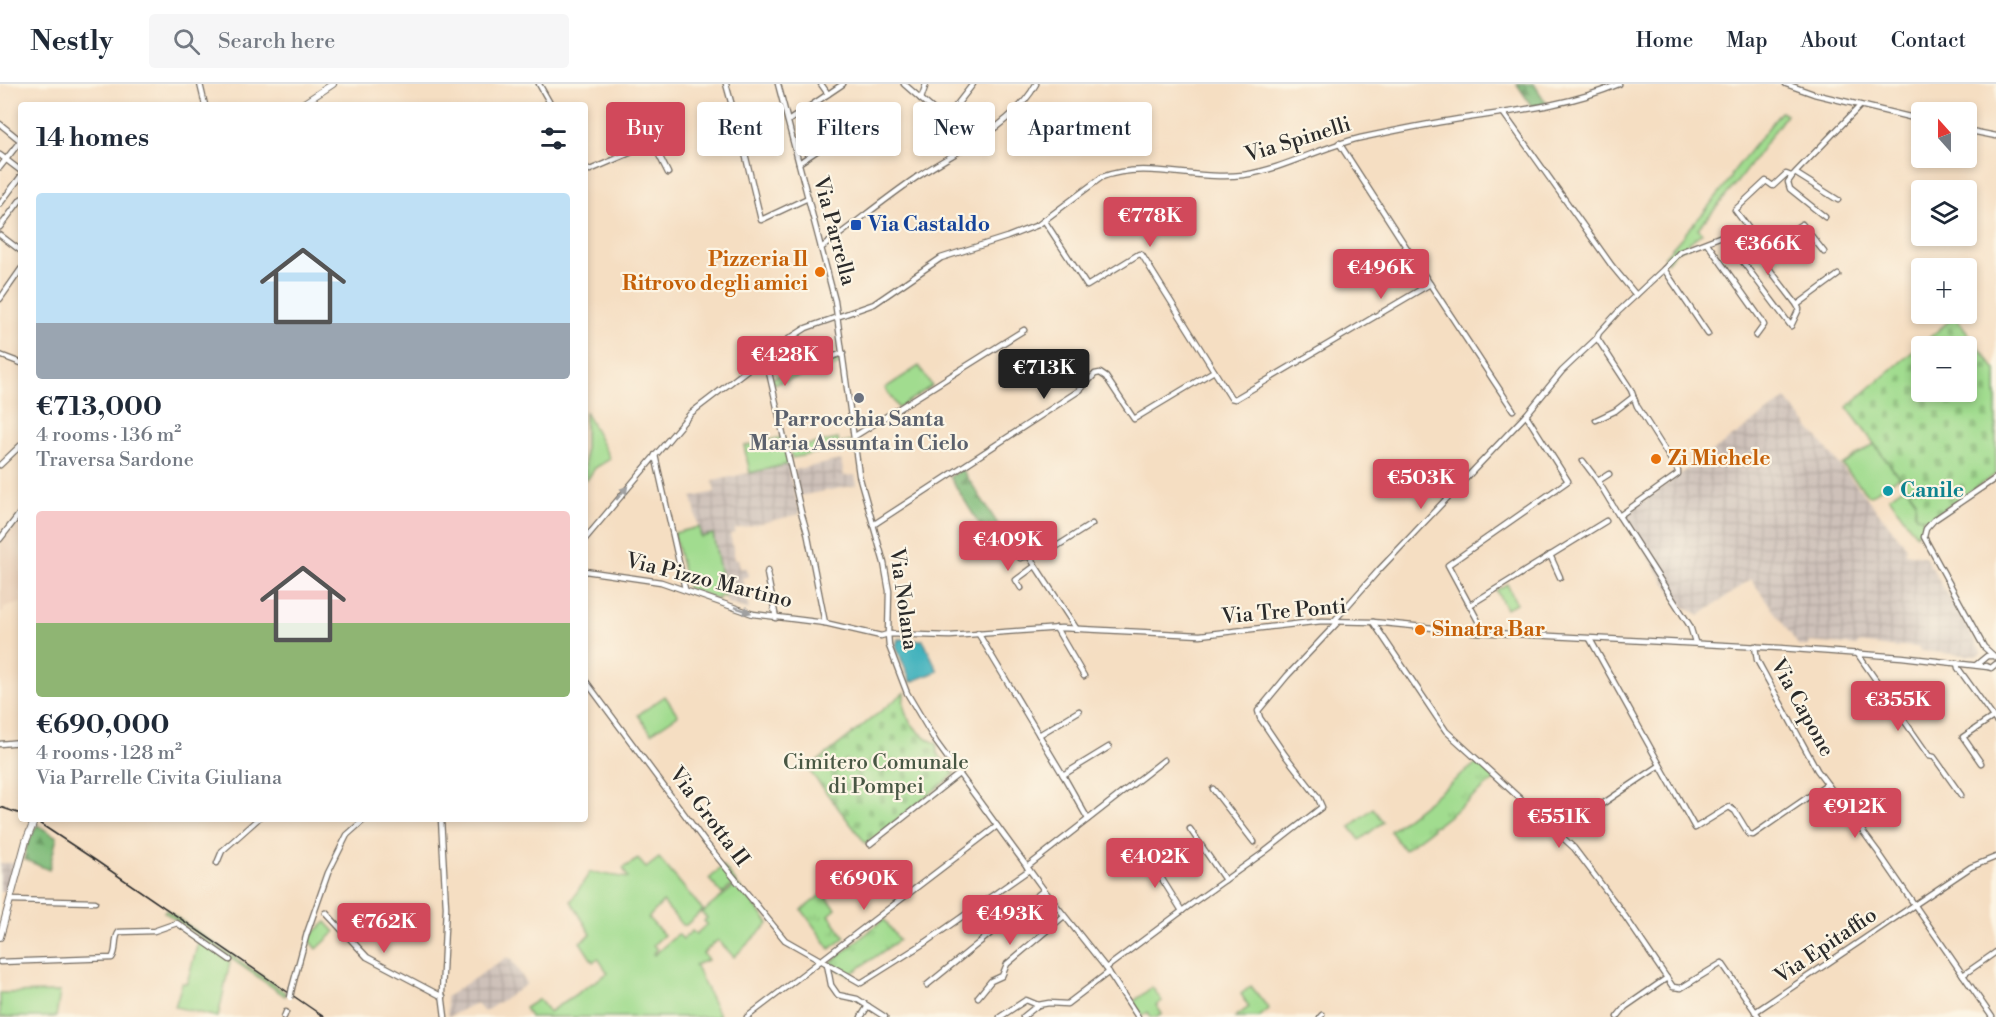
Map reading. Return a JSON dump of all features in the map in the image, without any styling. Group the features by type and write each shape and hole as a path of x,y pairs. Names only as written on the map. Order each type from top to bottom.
{"main road":[{"path":"306,102 333,84"},
{"path":"0,937 26,841 33,824"}],"street":[{"path":"200,84 205,102"},
{"path":"203,92 207,84"},
{"path":"539,84 549,102"},
{"path":"726,84 731,102"},
{"name":"Via Parrella","path":"778,84 838,316"},
{"path":"788,121 843,84"},
{"path":"904,84 924,102"},
{"path":"921,99 926,84"},
{"path":"959,102 973,84"},
{"path":"995,125 1022,106 1036,84"},
{"name":"Via Spinelli","path":"588,534 655,454 701,404 765,355 806,328 862,309 880,300 941,258 1038,225 1096,181 1113,173 1136,169 1214,177 1244,175 1272,168 1339,144 1458,119 1504,114 1577,100 1619,84"},
{"path":"1786,84 1801,86 1860,106 1911,118"},
{"path":"824,85 828,94"},
{"path":"1825,217 1790,189 1788,182 1793,174 1860,106"},
{"path":"1504,114 1612,266 1636,295"},
{"path":"0,124 18,139"},
{"path":"1977,132 1996,136"},
{"path":"588,169 590,170 653,143 669,173"},
{"path":"1339,144 1513,410"},
{"path":"0,167 18,145"},
{"path":"0,155 18,171"},
{"path":"746,156 761,220 808,198"},
{"path":"799,163 809,156"},
{"path":"821,248 914,179 950,156"},
{"path":"1764,249 1735,210 1766,181 1773,186 1786,174 1793,174 1838,200"},
{"path":"0,204 18,178"},
{"path":"0,227 18,203"},
{"path":"1044,220 1086,286 1138,254 1142,255 1231,398 1235,399 1430,284"},
{"path":"1023,1017 1038,1005 1067,1004 1182,911 1263,854 1322,807 1317,796 1260,718 1258,708 1386,563 1526,415 1562,371 1680,252 1722,236 1742,257 1791,326 1799,309 1758,254 1802,224 1824,252"},
{"path":"0,235 18,249"},
{"path":"1707,243 1761,319 1764,325 1756,336"},
{"path":"1742,257 1760,244"},
{"path":"1664,268 1708,333"},
{"path":"0,299 18,273"},
{"path":"1797,305 1838,275"},
{"name":"Via Nolana","path":"838,316 859,475 884,563 889,591 889,646 907,693 936,742 1044,890 1108,970 1138,1017"},
{"path":"855,436 1024,330"},
{"path":"1597,338 1631,390 1678,471 1678,474 1619,516"},
{"path":"803,367 843,353"},
{"name":"Via Pizzo Martino","path":"765,355 808,537 825,623"},
{"path":"1,356 18,362"},
{"path":"873,525 1080,390 1095,374 1100,373 1106,377 1134,419 1214,370"},
{"path":"1596,420 1615,411 1633,397"},
{"path":"1484,632 1448,568 1450,563 1568,481 1526,415"},
{"path":"0,465 18,448"},
{"path":"655,454 686,589"},
{"path":"1583,461 1690,626 1695,642"},
{"path":"1598,481 1609,474"},
{"path":"1995,658 1984,647 1924,537 1926,529 1934,520 1996,478"},
{"path":"0,539 18,516"},
{"path":"1470,605 1606,521"},
{"path":"1012,547 1020,558 1029,556 1040,551 1043,544 1051,543 1054,548 1092,524"},
{"path":"1550,555 1560,577"},
{"path":"1029,556 1076,628"},
{"path":"1021,588 1016,580 1035,566"},
{"path":"768,570 776,618"},
{"name":"Via Pizzo Martino","path":"588,571 642,578 686,589 753,614 825,623 874,634 888,634"},
{"name":"Via Tre Ponti","path":"888,634 950,636 1076,628 1200,635 1322,621 1373,622 1590,639 1695,642 1857,653 1993,667"},
{"path":"1373,622 1446,731 1574,848 1673,987 1681,988 1722,963 1757,1015"},
{"path":"1056,628 1084,676"},
{"path":"978,633 1088,819"},
{"path":"1590,639 1693,827 1698,828 1729,807 1735,811 1751,835 1827,784"},
{"name":"Via Capone","path":"1755,646 1756,658 1814,765 1871,842 1992,1017"},
{"path":"1984,647 1985,660 1993,667"},
{"path":"1857,653 1929,756 1934,757 1960,795"},
{"path":"1976,665 1989,656 1995,658"},
{"path":"1957,663 1958,668 1994,719 1963,737 1981,763"},
{"name":"Via Grotta II","path":"588,684 678,807 779,933 791,944 861,983 926,942 1028,868"},
{"path":"1039,735 1079,711"},
{"path":"0,744 18,742"},
{"path":"1063,775 1108,747"},
{"path":"1028,868 1164,760"},
{"path":"1558,833 1659,766"},
{"path":"870,844 960,773"},
{"path":"1214,789 1254,842"},
{"path":"217,863 222,851 255,822"},
{"path":"290,998 307,933 328,873 347,835 362,822"},
{"path":"441,822 446,907 443,997 445,1017"},
{"path":"747,1017 997,826"},
{"path":"1190,829 1225,880"},
{"path":"1258,848 1263,854"},
{"path":"1147,855 1182,911"},
{"name":"Via Epitaffio","path":"1757,1015 1971,867 1996,856"},
{"path":"927,985 1044,890"},
{"path":"10,900 95,903"},
{"path":"326,912 367,957 443,997"},
{"path":"978,997 991,981 1002,976 1007,964 1064,916"},
{"path":"0,962 112,958 115,954 116,935 119,932 154,931 174,923 230,960"},
{"path":"1963,975 1996,952"},
{"path":"827,964 831,985 838,995 857,999 885,1017"},
{"path":"1617,1017 1625,1007 1666,978"},
{"path":"1000,1017 1026,1000 1038,1005"},
{"path":"861,1017 868,1006"}],"shaded area":[{"path":"833,321 838,340 798,358 787,341 806,329 817,325 819,328 825,322"},
{"path":"1786,399 1906,546 1905,553 1925,556 1982,653 1977,656 1920,651 1919,647 1899,646 1898,648 1858,643 1857,646 1810,642 1809,646 1799,646 1751,579 1699,616 1682,606 1675,598 1622,516"},
{"path":"841,460 844,476 855,475 857,485 799,496 794,470"},
{"path":"789,464 800,514 735,529 735,533 730,534 735,559 738,559 740,569 746,567 749,576 742,578 749,610 727,603 713,535 701,537 692,497 715,492 713,481"},
{"path":"18,520 18,604 3,608 4,612 0,613 0,543"},
{"path":"0,863 17,863 10,891 0,891"},
{"path":"507,957 511,959 527,984 484,1012 476,1003 448,1017 446,997"}],"green space":[{"path":"1517,84 1534,84 1547,104 1532,107"},
{"path":"1781,112 1786,115 1755,159 1698,228 1702,233 1687,244 1688,247 1678,250 1667,262 1664,257 1705,211"},
{"path":"1946,324 1961,324 1970,336 1931,336"},
{"path":"1977,345 1996,370 1996,474 1929,519 1918,517 1915,513 1916,500 1847,407 1911,353 1911,402 1977,402"},
{"path":"840,356 841,363 833,367 774,384 772,378"},
{"path":"919,366 932,386 898,408 885,388"},
{"path":"588,417 610,459 595,468 588,478"},
{"path":"783,437 789,464 750,473 744,446"},
{"path":"838,439 839,444 851,442 851,446 792,458 789,449"},
{"path":"1874,444 1899,477 1868,495 1842,465"},
{"path":"962,469 1005,535 991,543 950,477"},
{"path":"1905,486 1916,501 1915,513 1922,518 1924,524 1916,535 1889,497"},
{"path":"699,527 701,537 713,534 725,597 719,596 719,600 687,588 674,533"},
{"path":"1507,584 1516,603 1506,609 1496,590"},
{"name":"Cimitero Comunale di Pompei","path":"905,692 904,709 911,723 937,744 937,753 955,774 866,844 808,769"},
{"path":"665,696 678,715 651,733 638,715"},
{"path":"1478,762 1495,778 1494,780 1404,850 1390,831"},
{"path":"1373,808 1383,822 1360,840 1350,827"},
{"path":"37,825 57,837 49,870 24,859 27,845"},
{"path":"659,858 703,910 686,925 682,925 663,902 648,918 664,935 653,945 657,949 654,955 678,934 683,939 692,931 696,934 707,924 704,921 707,918 702,913 737,884 769,923 734,957 718,940 703,953 708,960 695,965 720,1017 530,1017 525,1008 539,999 549,1012 608,973 598,958 593,962 580,942 591,934 571,901 590,872 628,878 623,868 638,859 646,868"},
{"path":"723,866 736,882 722,894 709,879"},
{"path":"823,893 836,909 829,915 845,937 830,949 802,910"},
{"path":"166,910 286,993 285,996 164,912"},
{"path":"884,919 899,940 849,975 829,964"},
{"path":"326,922 335,932 317,949 308,938"},
{"path":"199,939 230,962 218,1017 175,1007 182,983 187,983"},
{"path":"1251,986 1269,1009 1259,1017 1235,1017 1249,1007 1241,994"},
{"path":"1152,987 1162,1001 1156,1005 1162,1014 1151,1017 1148,1012 1142,1016 1133,1002"},
{"path":"60,992 56,1017 0,1017 0,993"}],"water":[{"path":"898,639 923,640 938,671 911,682 896,646"}],"tunnel":[{"path":"1254,842 1259,848"}],"railway":[{"path":"0,807 18,813"},
{"path":"38,822 324,1017"}],"place":[{"name":"Via Castaldo","path":"856,225"},
{"name":"Pizzeria Il Ritrovo degli amici","path":"820,272"},
{"name":"Parrocchia Santa Maria Assunta in Cielo","path":"859,398"},
{"name":"Zi Michele","path":"1656,459"},
{"name":"Canile","path":"1888,491"},
{"name":"Sinatra Bar","path":"1420,630"}]}
